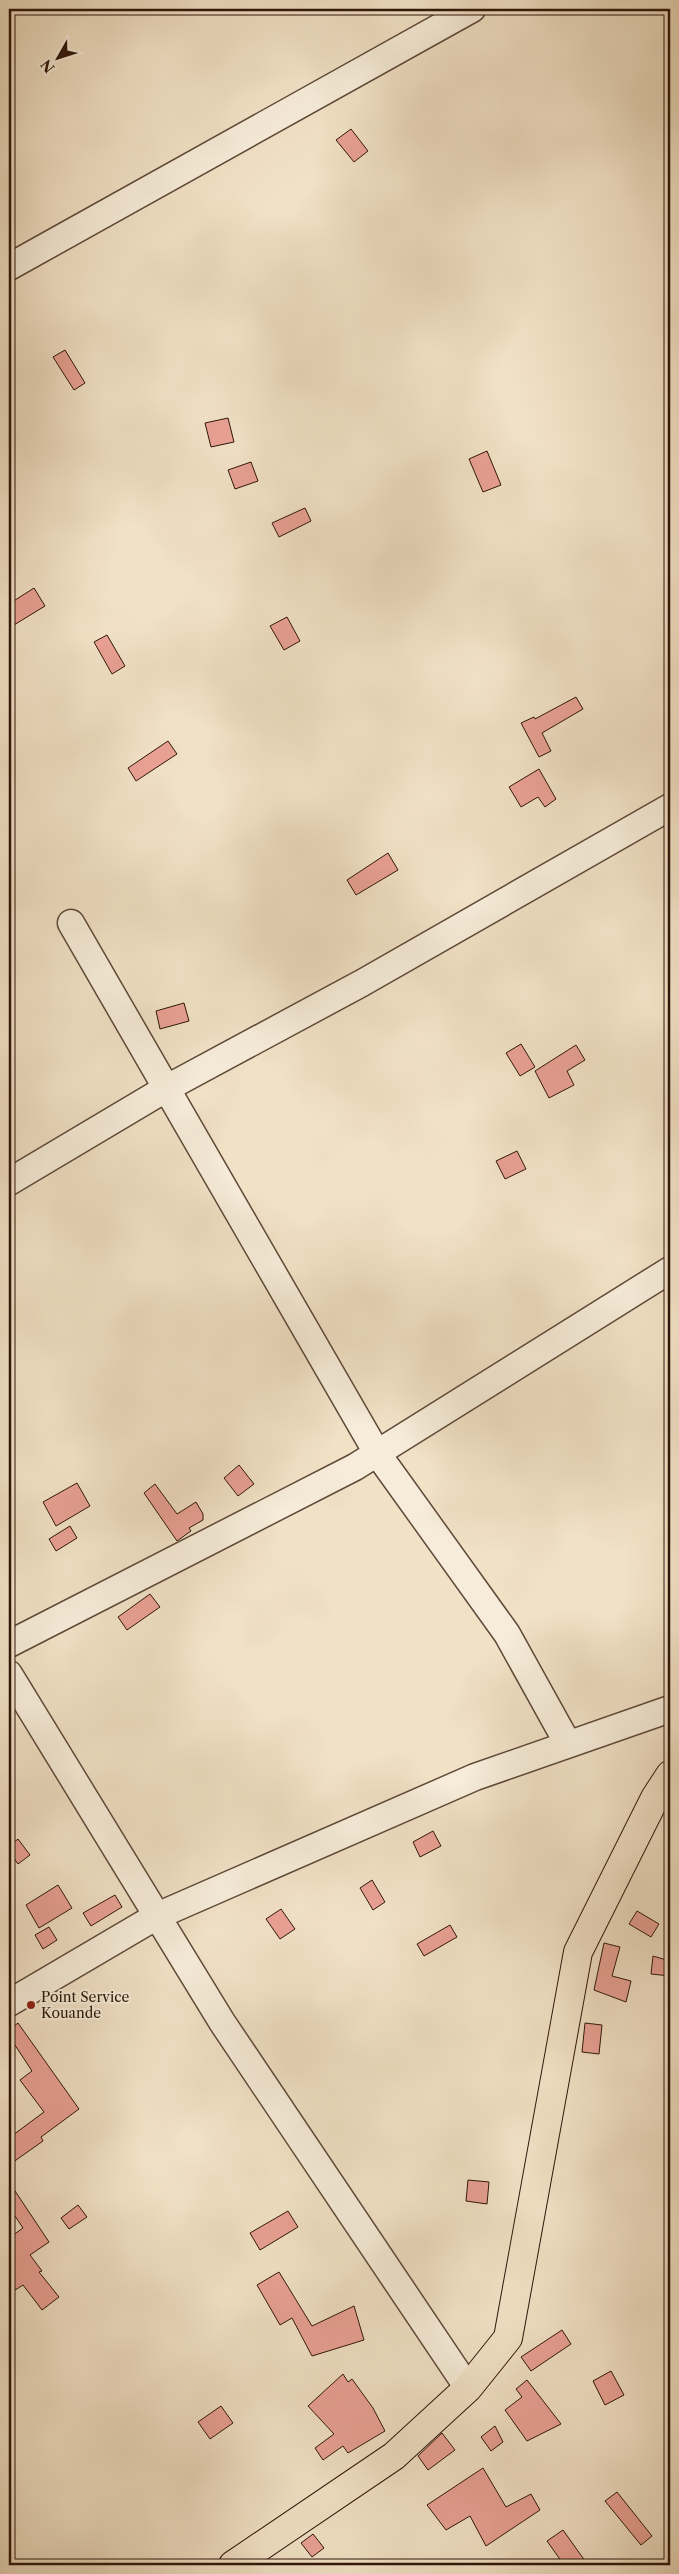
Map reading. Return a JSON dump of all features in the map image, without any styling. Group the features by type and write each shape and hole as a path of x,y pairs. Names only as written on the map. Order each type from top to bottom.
{"main road":[{"path":"233,2565 394,2456 468,2388 508,2338 578,1952 655,1798 670,1775"}],"street":[{"path":"9,267 472,9"},
{"path":"9,1182 167,1088 362,983 670,807"},
{"path":"71,923 377,1453 507,1634 568,1744"},
{"path":"9,1644 355,1467 670,1270"},
{"path":"9,1674 222,2022 468,2388"},
{"path":"9,2003 157,1916 475,1777 670,1709"}],"building":[{"path":"351,129 368,151 354,162 336,140"},
{"path":"65,350 85,383 74,390 53,357"},
{"path":"228,418 234,442 211,447 205,423"},
{"path":"487,451 501,485 483,492 469,459"},
{"path":"251,462 258,481 235,489 228,470"},
{"path":"305,508 311,521 279,537 272,523"},
{"path":"34,588 45,606 9,628 9,604"},
{"path":"287,617 300,641 284,650 270,626"},
{"path":"107,635 125,666 112,674 94,642"},
{"path":"576,697 583,709 542,733 551,751 539,757 521,723 534,717 535,719"},
{"path":"168,741 177,754 136,781 128,768"},
{"path":"539,769 556,799 545,807 538,797 521,807 509,787"},
{"path":"388,853 398,870 356,895 347,880"},
{"path":"184,1003 189,1021 160,1029 156,1011"},
{"path":"521,1044 535,1067 520,1076 506,1053"},
{"path":"576,1045 585,1060 567,1071 574,1085 549,1098 535,1071"},
{"path":"517,1151 526,1169 505,1179 496,1161"},
{"path":"239,1465 254,1484 238,1496 224,1478"},
{"path":"77,1483 90,1506 56,1526 43,1502"},
{"path":"155,1484 177,1514 196,1502 203,1514 203,1520 189,1528 191,1531 177,1541 144,1493"},
{"path":"70,1526 77,1538 56,1551 49,1539"},
{"path":"150,1594 160,1607 127,1630 118,1617"},
{"path":"433,1831 441,1846 420,1857 413,1842"},
{"path":"18,1839 30,1855 18,1864 9,1851 9,1846"},
{"path":"372,1880 385,1902 373,1910 360,1888"},
{"path":"58,1885 72,1908 39,1928 26,1905"},
{"path":"115,1895 122,1907 91,1926 83,1913"},
{"path":"281,1909 295,1929 280,1939 266,1919"},
{"path":"637,1911 659,1924 651,1937 629,1924"},
{"path":"450,1925 457,1937 424,1956 417,1944"},
{"path":"49,1927 57,1940 43,1949 35,1935"},
{"path":"604,1943 620,1947 612,1976 631,1981 626,2002 594,1990"},
{"path":"653,1956 670,1961 670,1976 651,1974"},
{"path":"18,2023 79,2109 41,2137 43,2141 9,2165 9,2138 44,2112 20,2080 32,2071 9,2036 9,2030"},
{"path":"585,2023 602,2025 599,2054 582,2052"},
{"path":"468,2180 489,2182 487,2204 466,2201"},
{"path":"9,2182 49,2242 30,2255 42,2271 39,2272 59,2297 42,2310 23,2285 9,2294 9,2238 23,2228 9,2207"},
{"path":"78,2205 87,2217 69,2229 61,2218"},
{"path":"288,2211 298,2227 260,2250 250,2233"},
{"path":"279,2272 312,2326 354,2306 364,2340 312,2356 292,2318 280,2325 257,2285"},
{"path":"562,2330 571,2344 531,2371 521,2357"},
{"path":"611,2371 624,2395 605,2405 593,2381"},
{"path":"343,2374 348,2382 352,2379 373,2408 385,2431 348,2453 343,2446 323,2460 315,2448 334,2434 308,2406"},
{"path":"527,2380 561,2424 527,2441 505,2410 522,2397 516,2389"},
{"path":"221,2406 233,2423 210,2439 198,2422"},
{"path":"495,2426 503,2442 491,2451 481,2437"},
{"path":"442,2433 455,2450 428,2470 418,2456"},
{"path":"483,2468 506,2507 531,2494 540,2510 486,2546 470,2516 446,2530 427,2505"},
{"path":"617,2492 652,2536 641,2545 605,2501"},
{"path":"563,2530 588,2565 564,2565 547,2541"},
{"path":"313,2534 324,2548 312,2557 301,2543"}],"place":[{"name":"Point Service Kouande","path":"31,2005"}]}
